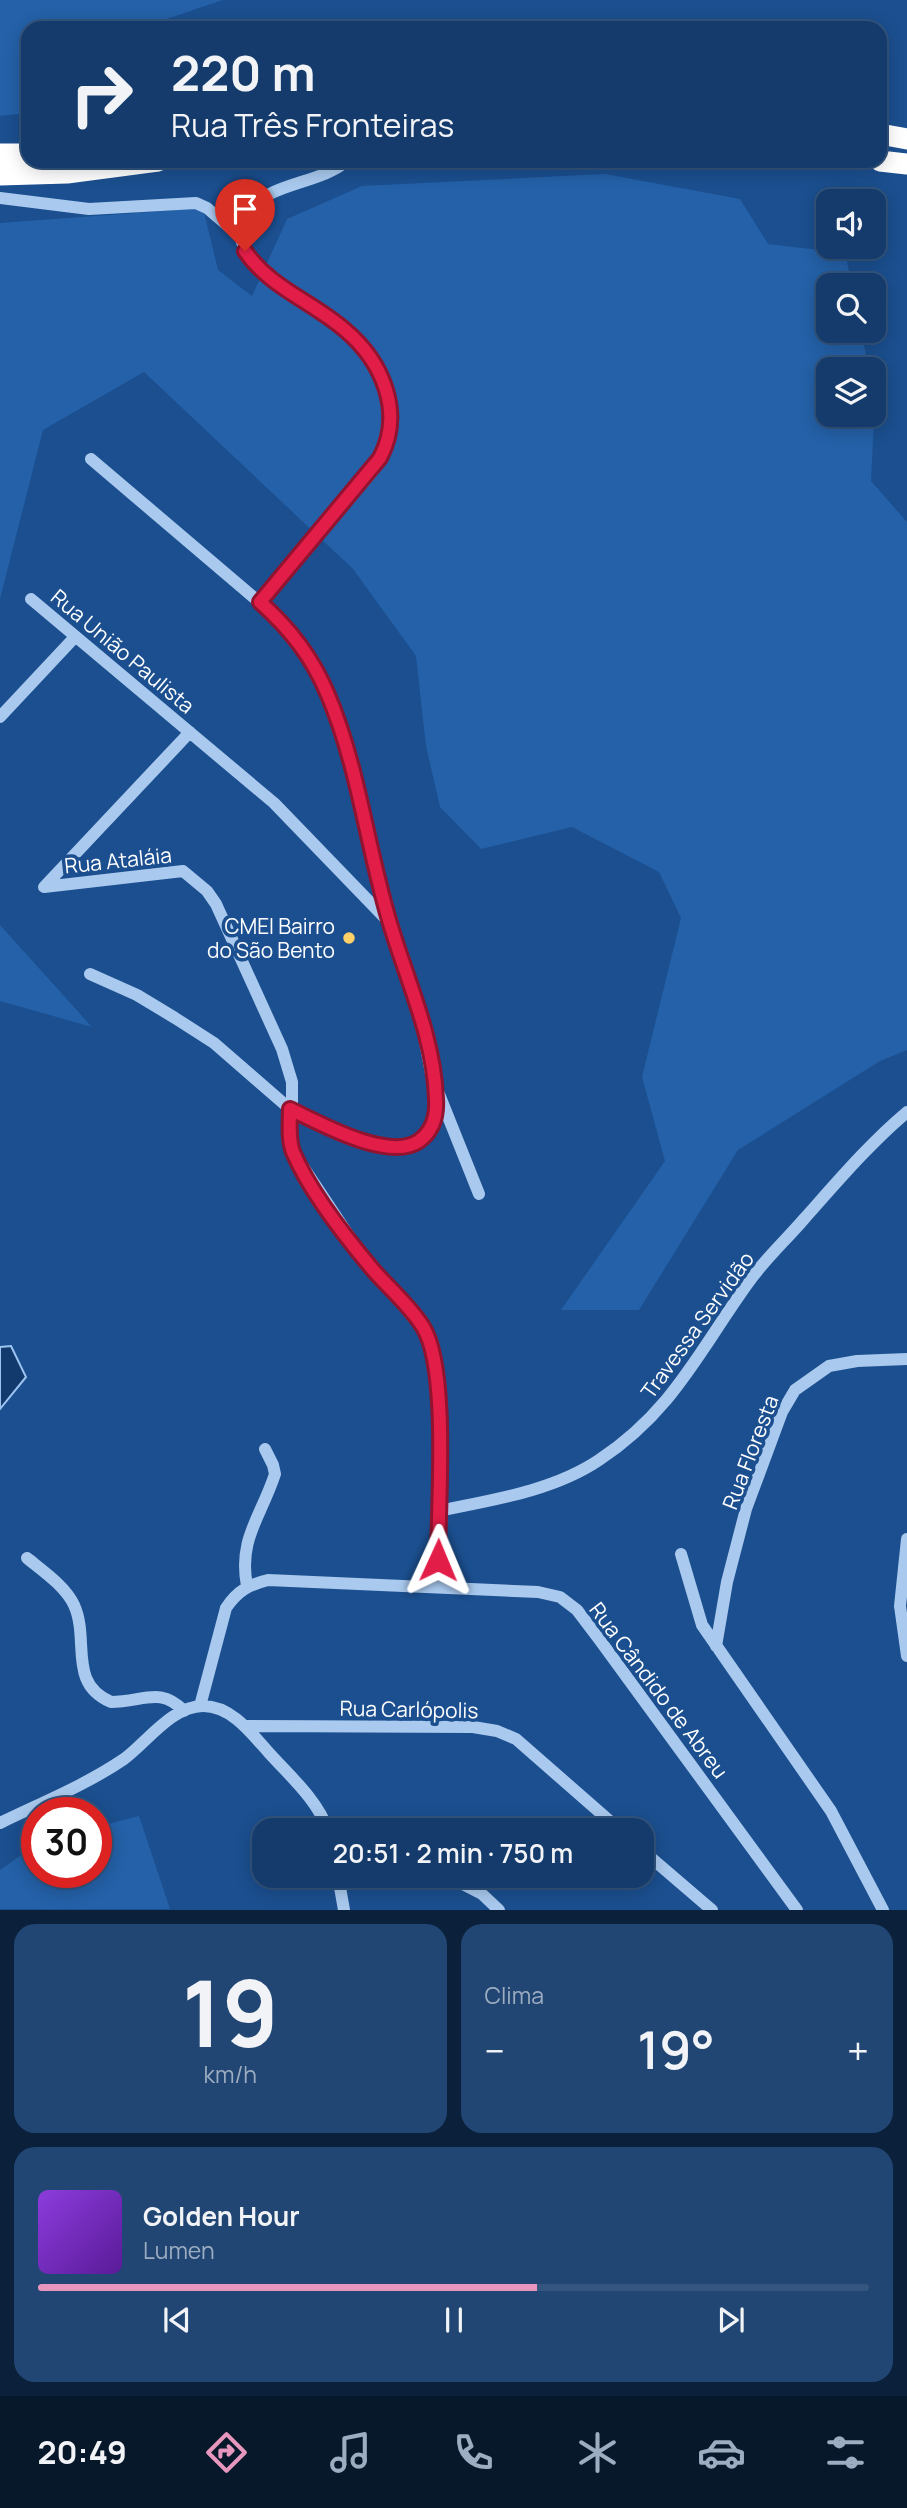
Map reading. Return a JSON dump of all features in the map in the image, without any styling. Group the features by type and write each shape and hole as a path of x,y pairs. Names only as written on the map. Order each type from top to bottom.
{"highway":[{"path":"887,126 907,123"},
{"path":"887,135 907,139"},
{"path":"0,154 21,154"},
{"path":"887,162 907,164"},
{"path":"0,175 67,173 105,168"}],"street":[{"path":"887,167 907,173"},
{"path":"240,237 244,217 255,202 278,191 311,181 334,168"},
{"path":"0,198 89,209 196,204 207,208 240,237 256,267 347,332 377,369 386,386 391,410 388,442 380,458 260,602"},
{"path":"89,975 137,995 214,1043 290,1109 355,1138 401,1148 419,1141 434,1125 434,1081 419,1010 389,922 329,697 300,641 260,602 91,459"},
{"name":"Rua União Paulista","path":"31,599 274,803 389,922"},
{"path":"0,717 75,638"},
{"name":"Rua Ataláia","path":"190,732 44,887 183,872 207,891 282,1049 292,1082 290,1109"},
{"path":"434,1081 479,1194"},
{"path":"290,1109 292,1150 305,1172 365,1261 424,1328 429,1340 437,1375 439,1402 438,1585"},
{"name":"Travessa Servidão","path":"439,1511 505,1498 549,1484 597,1462 640,1430 695,1367 749,1280 879,1136 907,1112"},
{"name":"Rua Floresta","path":"716,1646 727,1582 746,1509 782,1412 795,1390 829,1366 856,1361 907,1359"},
{"path":"200,1706 226,1608 235,1594 247,1586 242,1563 245,1546 275,1474 274,1465 265,1449"},
{"path":"907,1539 900,1606 907,1656"},
{"path":"681,1554 702,1625 831,1811 883,1909"},
{"path":"27,1558 57,1583 73,1603 84,1678 92,1690 111,1702 161,1696 172,1699 184,1711"},
{"name":"Rua Cândido de Abreu","path":"247,1586 268,1580 438,1585 538,1592 560,1597 577,1610 797,1909"},
{"path":"0,1823 79,1785 122,1760 184,1711 200,1706 215,1707 244,1726 309,1796 321,1818"},
{"name":"Rua Carlópolis","path":"244,1726 473,1727 497,1731 516,1739 606,1818"},
{"path":"654,1860 712,1909"},
{"path":"340,1888 344,1909"},
{"path":"470,1888 499,1909"}],"shaded area":[{"path":"0,0 223,0 161,21 21,21 21,114 0,116"},
{"path":"605,174 740,199 768,244 816,250 816,259 846,259 849,273 816,273 816,343 864,343 866,357 816,357 816,427 874,427 871,481 907,522 907,1050 880,1061 738,1150 639,1310 561,1310 665,1161 642,1077 681,918 659,872 572,827 481,849 440,807 426,746 416,656 353,569 144,372 43,430 0,599 0,223 203,208 218,270 252,296 287,219 362,186"},
{"path":"0,925 92,1027 0,1001"},
{"path":"11,1346 26,1377 0,1409 0,1347"},
{"path":"139,1816 170,1909 0,1909 0,1870 21,1855 21,1888 112,1888 112,1823"}],"place":[{"name":"CMEI Bairro do São Bento","path":"349,938"}],"route":[{"path":"245,251 256,267 276,283 347,332 379,373 386,386 391,410 388,442 380,458 260,602 300,641 329,697 340,729 389,922 407,971 430,1053 436,1100 434,1125 419,1141 401,1148 378,1144 355,1138 290,1109 290,1132 292,1150 318,1193 365,1261 424,1328 433,1352 439,1402 438,1560"}]}
